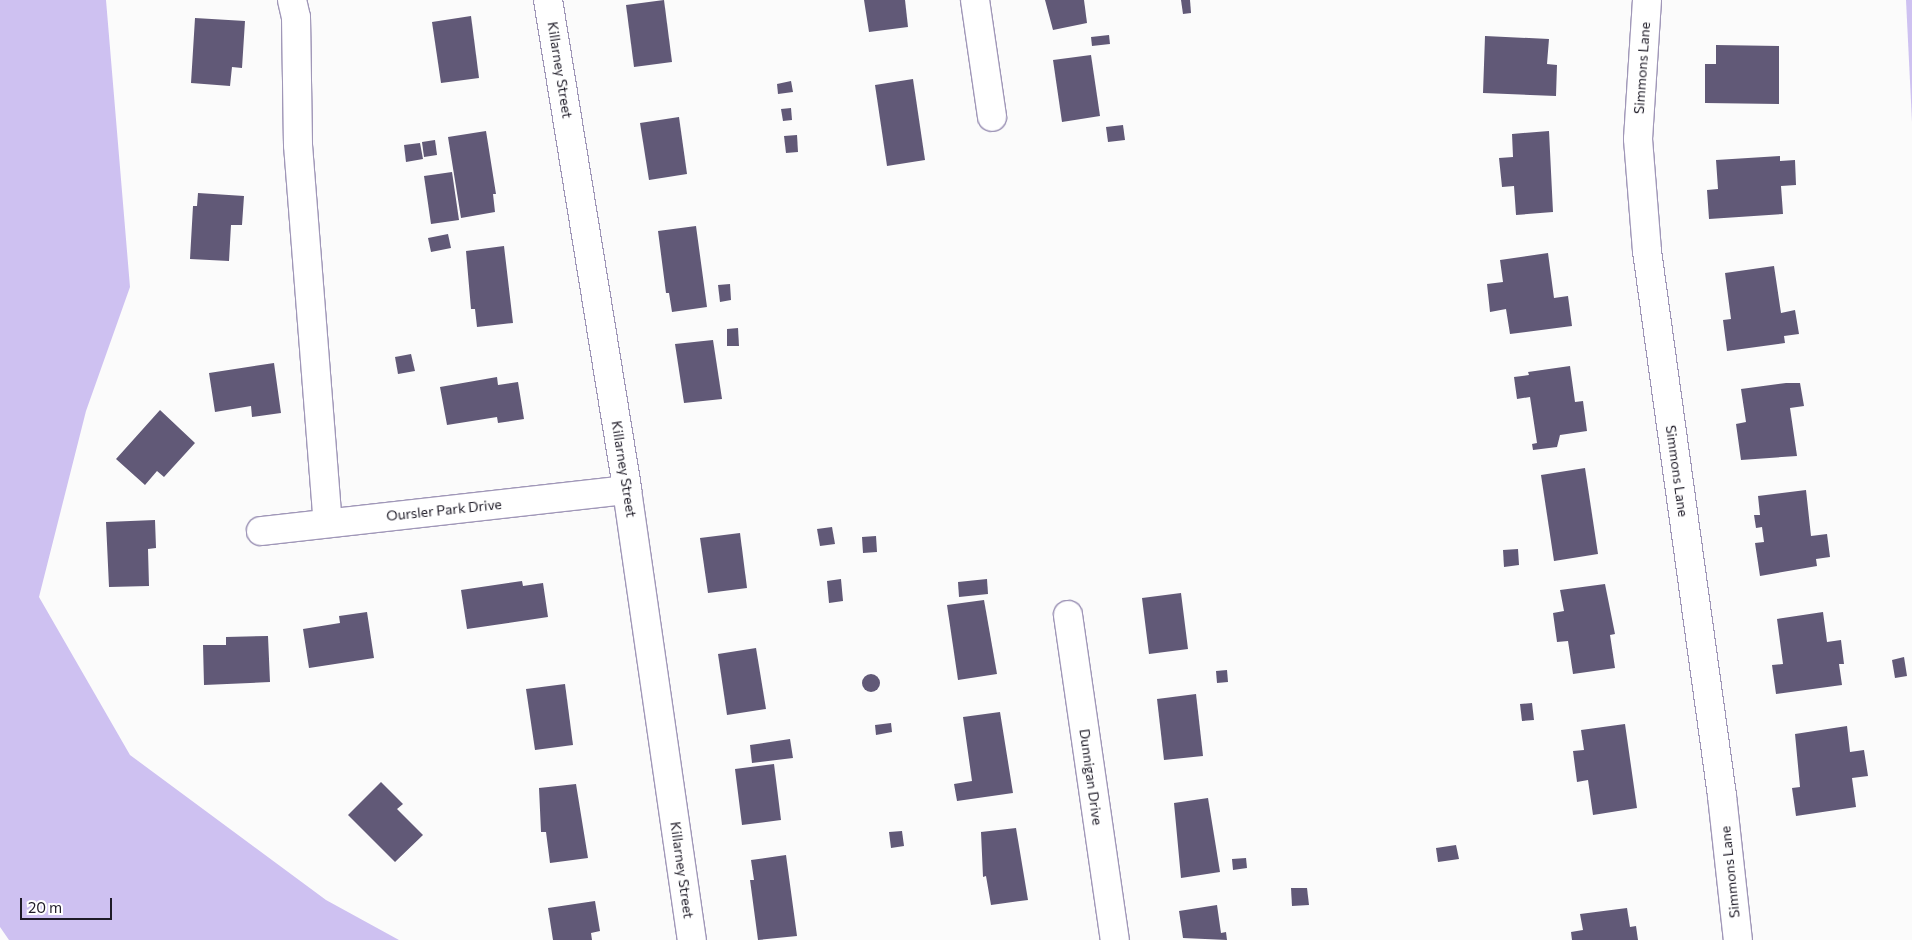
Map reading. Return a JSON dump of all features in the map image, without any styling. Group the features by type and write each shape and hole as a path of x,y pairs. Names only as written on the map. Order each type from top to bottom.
{"street":[{"path":"292,0 296,17 298,145 328,523"},
{"name":"Killarney Street","path":"548,0 627,490 692,940"},
{"path":"974,0 992,117"},
{"name":"Simmons Lane","path":"1647,0 1638,140 1646,251 1722,796 1738,940"},
{"name":"Oursler Park Drive","path":"261,530 627,490"},
{"name":"Dunnigan Drive","path":"1068,615 1115,940"}],"shaded area":[{"path":"0,0 106,0 130,287 86,411 39,597 130,755 326,900 399,940 9,940 0,927"},
{"path":"1906,0 1912,0 1912,122"}],"building":[{"path":"664,0 672,62 634,67 626,5"},
{"path":"864,0 905,0 908,27 869,32"},
{"path":"1045,0 1084,0 1087,23 1053,30"},
{"path":"1181,0 1190,0 1191,13 1183,14"},
{"path":"471,16 479,78 441,83 432,22"},
{"path":"195,18 245,21 242,68 232,67 230,86 191,83"},
{"path":"1109,35 1110,44 1092,46 1091,37"},
{"path":"1485,36 1549,39 1547,64 1557,65 1556,96 1483,93"},
{"path":"1716,45 1779,46 1779,104 1705,103 1705,64 1716,64"},
{"path":"1091,55 1100,116 1062,122 1053,60"},
{"path":"913,79 925,160 887,166 875,85"},
{"path":"791,81 793,92 778,94 777,84"},
{"path":"791,108 792,120 783,121 781,109"},
{"path":"679,117 687,174 649,180 640,123"},
{"path":"1123,125 1125,140 1108,142 1106,127"},
{"path":"486,131 496,194 493,194 495,212 461,218 448,137"},
{"path":"1549,131 1553,212 1516,215 1514,186 1502,187 1499,158 1513,157 1512,134"},
{"path":"797,135 798,152 786,153 784,136"},
{"path":"435,140 437,155 424,157 422,142"},
{"path":"420,143 423,159 406,162 404,145"},
{"path":"1780,156 1780,161 1795,160 1796,185 1781,186 1783,214 1709,219 1707,190 1718,189 1716,160"},
{"path":"452,172 459,220 431,224 424,176"},
{"path":"198,193 244,196 242,225 231,225 229,261 190,259 193,206 197,206"},
{"path":"696,226 707,307 672,312 669,293 666,293 658,231"},
{"path":"448,234 451,248 431,252 428,238"},
{"path":"504,246 513,323 477,327 475,309 471,309 466,251"},
{"path":"1548,253 1554,298 1568,296 1572,326 1510,334 1506,309 1490,312 1487,284 1503,282 1500,260"},
{"path":"1774,266 1781,313 1795,310 1799,334 1784,336 1785,343 1727,351 1723,320 1731,319 1725,273"},
{"path":"730,284 731,300 720,302 718,285"},
{"path":"738,328 739,346 727,346 727,329"},
{"path":"713,340 722,399 684,403 675,344"},
{"path":"411,354 415,371 398,374 395,357"},
{"path":"274,363 281,413 252,417 251,406 215,412 209,373"},
{"path":"1570,366 1575,402 1583,401 1587,431 1560,435 1557,447 1533,450 1532,444 1537,443 1530,397 1517,399 1514,377 1529,375 1528,372"},
{"path":"497,377 498,385 518,382 524,419 498,423 497,417 447,425 440,387"},
{"path":"1800,383 1804,406 1790,408 1797,456 1741,460 1736,424 1746,422 1741,389"},
{"path":"160,410 195,443 164,477 157,471 145,485 116,459"},
{"path":"1585,468 1598,554 1554,561 1541,475"},
{"path":"1806,490 1811,536 1827,534 1830,557 1816,559 1817,566 1760,576 1755,543 1764,542 1762,527 1756,528 1754,515 1760,515 1758,496"},
{"path":"155,520 156,548 148,549 149,586 109,587 106,522"},
{"path":"832,527 835,544 820,546 817,529"},
{"path":"740,533 747,588 708,593 700,538"},
{"path":"876,536 877,552 863,553 862,537"},
{"path":"1518,549 1519,565 1504,567 1503,550"},
{"path":"841,579 843,601 829,603 827,581"},
{"path":"987,579 988,594 959,597 958,582"},
{"path":"522,581 523,586 543,583 548,617 467,629 461,590"},
{"path":"1605,584 1615,634 1610,635 1615,668 1573,674 1568,641 1557,642 1553,613 1564,611 1560,590"},
{"path":"1181,593 1188,649 1149,654 1142,598"},
{"path":"984,600 997,674 958,680 947,605"},
{"path":"367,612 374,658 309,668 303,629 340,623 339,616"},
{"path":"1823,612 1827,642 1841,640 1844,664 1839,664 1842,685 1776,694 1772,665 1783,664 1777,619"},
{"path":"268,636 270,682 204,685 203,645 226,645 226,637"},
{"path":"756,648 766,709 727,715 718,654"},
{"path":"1904,657 1907,676 1895,678 1892,660"},
{"path":"1227,670 1228,682 1217,683 1216,671"},
{"path":"871,674 877,677 880,683 877,689 871,692 865,689 862,683 865,677"},
{"path":"565,684 573,745 535,750 526,689"},
{"path":"1196,694 1203,756 1164,760 1157,699"},
{"path":"1532,703 1534,720 1522,721 1520,704"},
{"path":"1000,712 1013,793 957,801 954,784 972,781 963,717"},
{"path":"891,723 892,732 876,735 875,725"},
{"path":"1625,724 1637,808 1593,815 1588,780 1577,782 1573,751 1584,750 1581,730"},
{"path":"1847,726 1850,752 1864,750 1868,776 1852,778 1856,807 1796,816 1792,788 1800,787 1795,734"},
{"path":"790,739 793,758 752,763 750,745"},
{"path":"774,764 781,820 742,825 735,769"},
{"path":"381,782 403,804 397,809 423,835 395,862 348,815"},
{"path":"576,784 588,858 550,863 546,832 541,832 539,788"},
{"path":"1208,798 1220,872 1181,878 1174,803"},
{"path":"1016,828 1028,900 991,905 986,876 983,877 981,832"},
{"path":"902,831 904,846 891,848 889,832"},
{"path":"1456,845 1459,859 1438,862 1436,848"},
{"path":"786,855 797,936 758,940 750,880 754,880 751,860"},
{"path":"1246,858 1247,868 1233,870 1232,859"},
{"path":"1291,888 1307,888 1309,905 1292,906"},
{"path":"595,901 600,931 591,933 592,940 553,940 548,908"},
{"path":"1217,905 1221,933 1226,932 1227,940 1183,938 1179,911"},
{"path":"1627,908 1630,927 1636,926 1638,940 1572,940 1571,932 1583,930 1580,914"}]}
